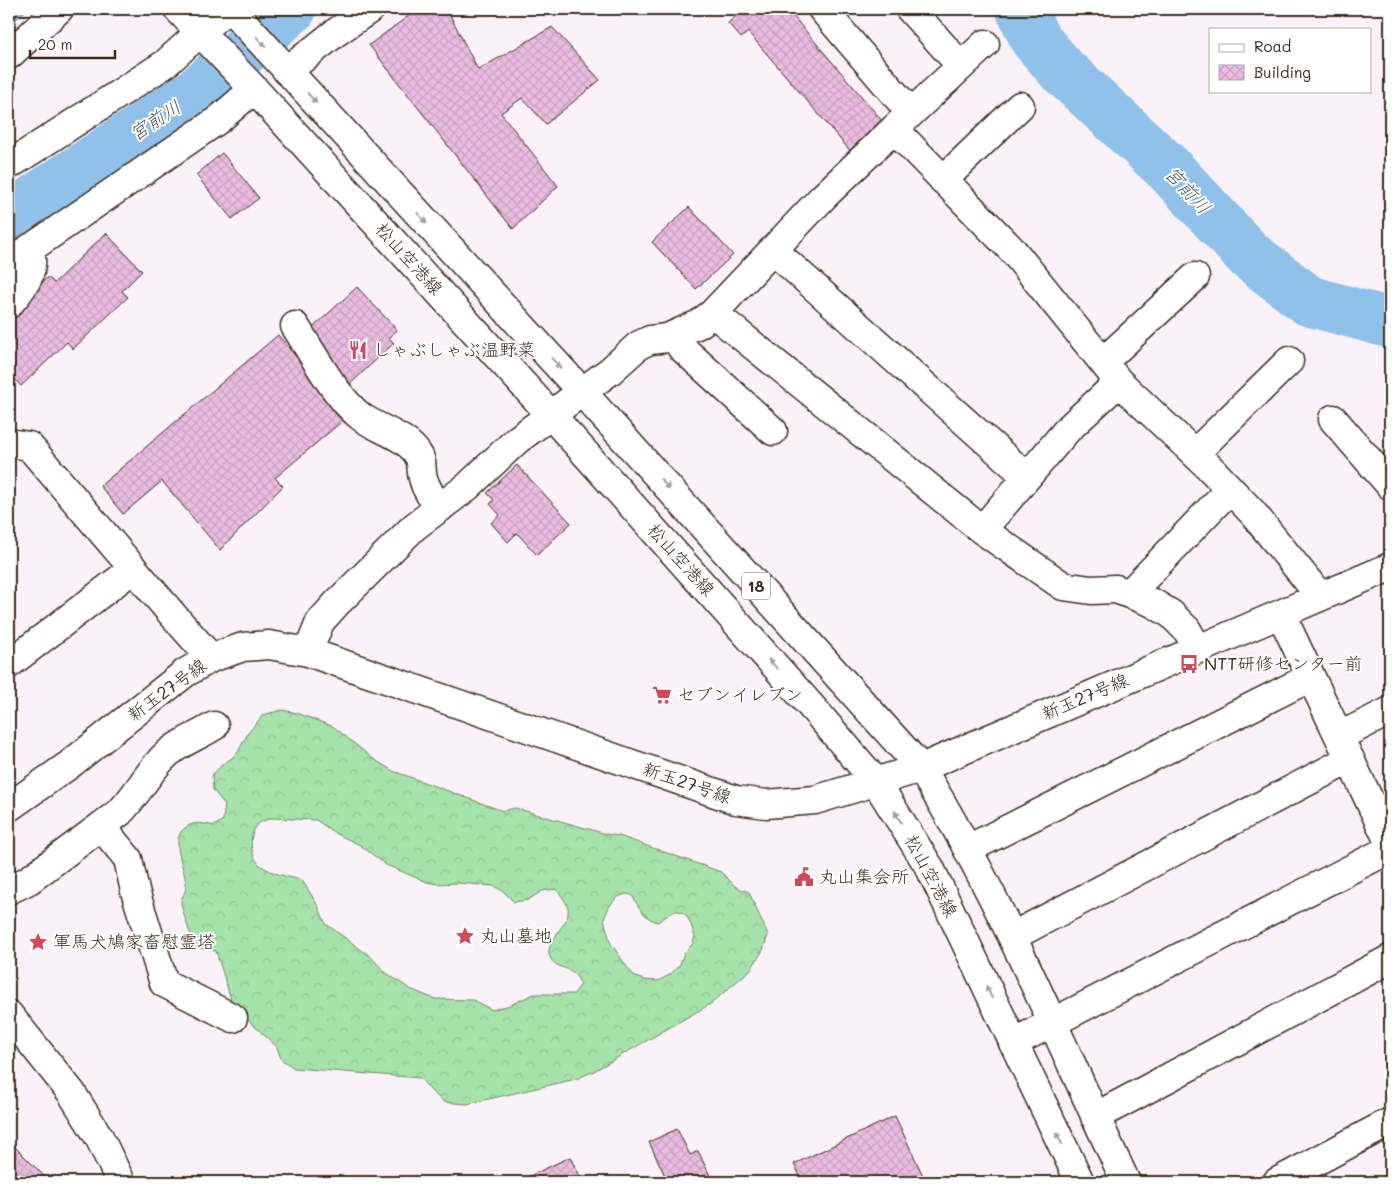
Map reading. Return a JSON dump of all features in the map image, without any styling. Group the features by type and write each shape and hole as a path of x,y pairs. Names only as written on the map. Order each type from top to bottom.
{"street":[{"path":"9,55 60,9"},
{"name":"松山空港線","path":"178,9 251,86 551,414 812,706 876,782 930,868 1080,1182"},
{"path":"283,66 370,9"},
{"path":"822,9 943,180 1014,252 1111,372 1195,453 1252,512 1320,596"},
{"path":"910,9 961,66"},
{"path":"9,165 206,39 233,13"},
{"name":"18","path":"233,13 582,392 920,768 946,809 1013,936 1126,1182"},
{"path":"308,652 320,622 414,527 467,487 517,440 610,371 639,345 650,340 667,338 674,335 699,324 713,313 823,197 985,44"},
{"path":"9,304 24,285 31,270 32,262 19,255 218,120 251,86"},
{"path":"943,180 1020,106"},
{"path":"773,250 1027,478"},
{"path":"982,530 1068,429 1111,372 1195,277"},
{"path":"713,313 982,530 1063,586 1091,590 1116,589 1153,603 1171,614 1187,630 1198,649"},
{"path":"295,326 338,391 352,408 362,417 405,442 416,451 422,461 422,476 428,491 440,508"},
{"path":"674,335 681,347 773,431"},
{"path":"1195,453 1289,361"},
{"path":"1333,419 1390,485"},
{"path":"9,443 29,446 211,658"},
{"path":"1129,594 1230,489"},
{"name":"新玉27号線","path":"9,807 69,765 185,673 211,658 243,647 269,645 308,652 736,800 766,804 815,800 920,768 1390,567"},
{"path":"9,664 133,569"},
{"path":"1281,614 1390,844"},
{"path":"968,850 1311,677"},
{"path":"1013,936 1345,748 1390,711"},
{"path":"9,890 29,880 120,812 133,799 162,759 175,748 214,726"},
{"path":"101,826 128,859 135,891 164,983 233,1018"},
{"path":"1013,1043 1390,849"},
{"path":"1095,1117 1390,959"},
{"path":"9,1015 71,1092 99,1137 121,1182"},
{"path":"1289,1179 1390,1122"}],"green space":[{"path":"282,710 297,713 334,727 372,758 393,771 503,811 515,808 619,836 721,872 736,887 749,892 768,935 763,950 751,969 712,1003 594,1071 576,1079 467,1104 444,1102 420,1078 294,1068 281,1059 277,1047 233,1006 216,951 195,947 181,906 186,880 178,848 180,833 192,824 202,823 214,826 223,820 225,805 213,790 212,775 237,754 248,733 263,715","holes":["272,818 316,820 335,833 360,845 386,865 427,882 494,886 503,891 514,902 528,900 542,891 556,889 567,905 568,911 565,922 550,946 549,955 552,961 575,974 581,984 574,994 534,994 510,1005 492,1010 473,1000 435,999 410,989 385,972 370,956 326,924 318,906 302,880 275,873 260,865 252,851 252,834 257,825","626,894 632,895 642,912 653,921 658,922 671,913 678,911 685,915 692,928 695,937 692,945 684,953 680,964 671,974 658,981 635,977 610,942 604,919 609,907 616,898"]}],"water":[{"path":"9,9 27,9 9,26"}],"building":[{"path":"418,9 447,9 478,70 552,27 600,80 546,124 522,98 501,113 558,186 513,229 369,45"},
{"path":"729,9 787,9 885,124 851,152 748,32 741,38 728,23 736,16"},
{"path":"222,153 259,198 232,219 196,175"},
{"path":"689,207 733,255 696,289 652,242"},
{"path":"106,233 142,271 122,291 128,297 73,349 67,342 21,386 9,373 9,315 48,277 54,283"},
{"path":"357,287 397,330 389,338 394,343 350,384 305,335"},
{"path":"278,335 347,417 275,478 283,486 220,550 162,481 123,514 100,486"},
{"path":"517,465 571,523 537,555 517,533 508,542 491,523 500,515 490,504 494,500 487,493"},
{"path":"895,1116 926,1182 803,1182 794,1164"},
{"path":"677,1129 690,1155 698,1151 713,1182 668,1182 649,1142"},
{"path":"9,1141 50,1182 9,1182"},
{"path":"570,1157 583,1182 517,1182"}],"waterway":[{"name":"宮前川","path":"9,217 197,92 291,9"},
{"name":"宮前川","path":"1021,9 1035,39 1062,70 1169,169 1249,255 1309,301 1390,323"}],"place":[{"name":"しゃぶしゃぶ温野菜","path":"358,350"},
{"name":"NTT研修センター前","path":"1189,664"},
{"name":"セブンイレブン","path":"662,695"},
{"name":"丸山集会所","path":"804,877"},
{"name":"丸山墓地","path":"465,936"},
{"name":"軍馬犬鳩家畜慰霊塔","path":"38,942"}]}
